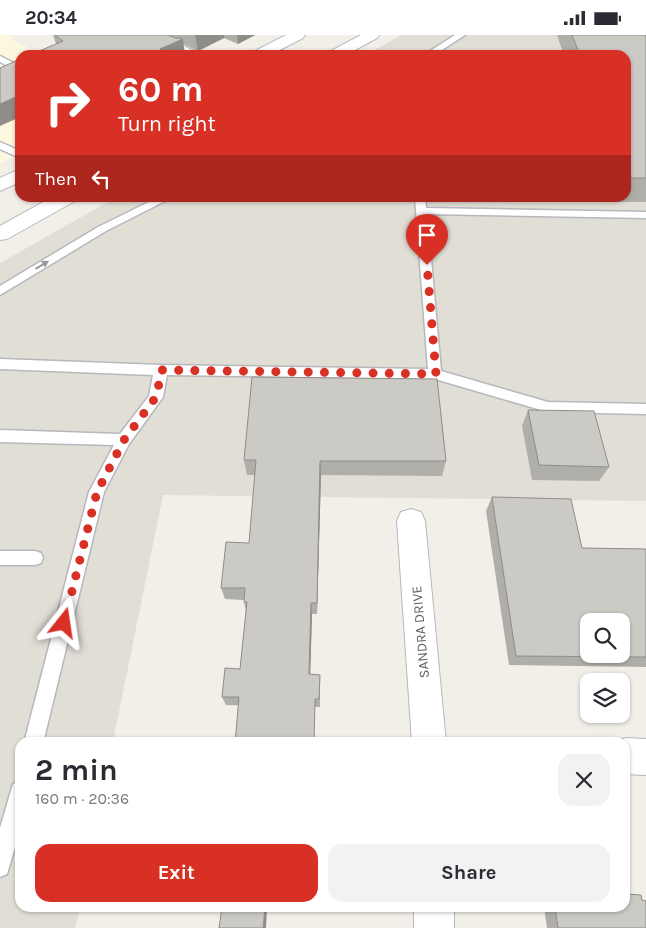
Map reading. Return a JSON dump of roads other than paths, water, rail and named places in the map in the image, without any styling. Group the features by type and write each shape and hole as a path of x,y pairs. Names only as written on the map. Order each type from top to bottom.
{"main road":[{"path":"150,35 181,50"},
{"path":"268,50 298,35"},
{"path":"344,50 372,35"},
{"path":"0,185 15,178"},
{"path":"0,234 59,202"},
{"name":"SANDRA DRIVE","path":"411,521 429,737"},
{"path":"630,756 646,757"},
{"path":"434,912 434,928"}],"lane":[{"path":"436,50 461,35"},
{"path":"0,59 15,66"},
{"path":"0,145 15,152"},
{"path":"0,291 102,229 158,202"},
{"path":"421,202 436,374"},
{"path":"422,211 646,215"},
{"path":"0,364 162,370 436,374 548,407 646,409"},
{"path":"34,737 97,492 124,440 156,397 162,370"},
{"path":"0,436 124,440"},
{"path":"0,558 35,558"},
{"path":"0,867 15,810"}]}
